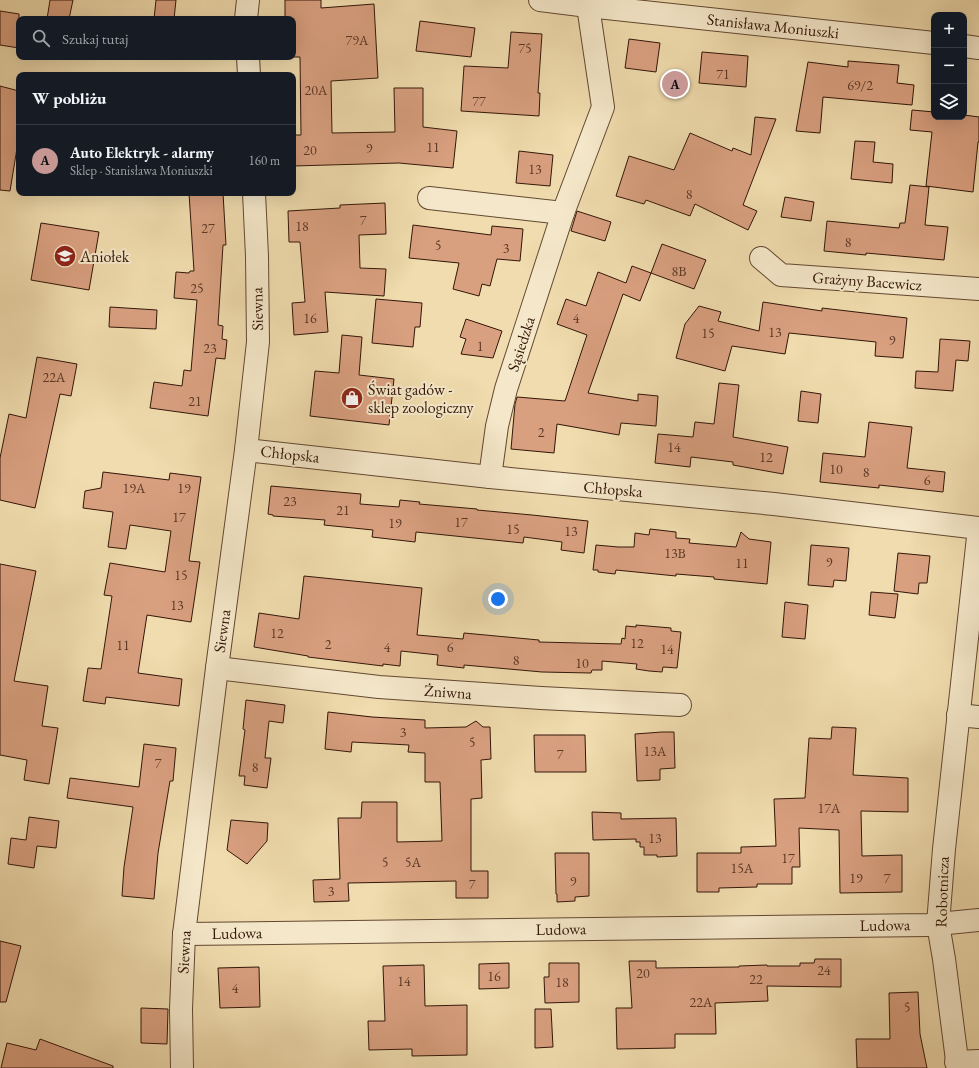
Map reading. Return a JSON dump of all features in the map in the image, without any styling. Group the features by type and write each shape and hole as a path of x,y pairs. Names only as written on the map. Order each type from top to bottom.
{"street":[{"path":"246,16 248,0"},
{"name":"Stanisława Moniuszki","path":"540,0 931,43"},
{"name":"Sąsiedzka","path":"490,477 498,426 506,389 563,213 602,107 588,6"},
{"path":"967,46 979,48"},
{"path":"248,60 249,72"},
{"name":"Siewna","path":"182,1068 181,1009 184,934 246,450 258,342 257,256 254,196"},
{"path":"429,198 563,213"},
{"name":"Grażyny Bacewicz","path":"762,258 781,275 979,289"},
{"name":"Chłopska","path":"246,450 490,477 774,504 979,528"},
{"name":"Robotnicza","path":"957,1065 944,959 938,924 944,849 969,716 979,528"},
{"name":"Żniwna","path":"217,668 379,688 680,705"},
{"name":"Ludowa","path":"184,934 938,924 979,920"},
{"path":"957,1065 979,1061"}],"building":[{"path":"50,0 73,0 70,16 47,16"},
{"path":"156,0 176,0 174,16 154,16"},
{"path":"285,0 321,0 321,8 374,4 378,78 331,81 332,133 395,132 394,88 423,88 423,127 457,131 453,168 399,163 296,166 296,135 301,135 300,57 296,57 296,16 285,16"},
{"path":"0,11 19,14 19,16 16,16 16,48 0,45"},
{"path":"420,21 475,28 471,57 416,51"},
{"path":"511,32 542,34 538,93 540,93 539,116 461,111 464,66 508,68"},
{"path":"629,39 660,43 656,72 625,68"},
{"path":"702,52 748,56 746,87 699,83"},
{"path":"848,61 899,65 897,83 914,85 912,105 823,97 820,133 796,131 808,62 848,67"},
{"path":"0,86 16,90 16,154 10,191 0,190"},
{"path":"912,110 931,112 931,120 967,120 967,115 979,117 979,142 973,192 926,186 932,132 910,130"},
{"path":"755,117 776,119 743,205 757,211 748,230 695,204 690,216 646,200 644,204 616,196 629,156 674,170 690,133 732,151 733,148 751,155"},
{"path":"855,141 875,142 873,162 893,164 892,183 851,179"},
{"path":"519,151 553,155 550,186 516,183"},
{"path":"910,185 929,187 925,225 948,227 944,260 824,251 827,221 899,228 900,223 905,223"},
{"path":"189,196 223,196 226,245 223,245 218,325 223,326 222,339 227,340 225,359 216,358 208,416 150,408 154,382 182,386 184,370 191,371 197,300 174,298 176,272 189,273 190,271 194,271"},
{"path":"785,197 814,202 811,221 781,217"},
{"path":"385,203 386,234 359,235 360,268 386,269 384,296 325,292 328,332 294,335 292,303 305,302 300,242 289,242 288,211 340,208 340,205"},
{"path":"577,211 611,222 605,241 571,231"},
{"name":"Aniołek","path":"41,223 99,232 89,290 31,280"},
{"path":"413,225 491,235 492,226 523,229 520,261 497,259 490,286 482,284 479,296 453,289 459,263 409,258"},
{"path":"662,244 706,260 694,289 651,273"},
{"path":"632,266 651,273 640,301 623,294 588,393 638,401 638,394 658,396 656,426 621,423 619,435 557,424 554,453 511,449 517,397 565,401 587,335 557,324 566,299 586,306 598,272 626,283"},
{"path":"376,299 422,303 420,327 415,327 413,347 372,343"},
{"path":"763,302 822,311 822,308 907,318 903,358 875,356 876,342 789,333 785,354 732,346 725,371 676,358 685,324 699,306 721,312 718,321 759,331"},
{"path":"110,307 157,310 156,329 109,327"},
{"path":"466,319 502,331 493,358 461,354 466,339 460,337"},
{"name":"Świat gadów - sklep zoologiczny","path":"342,335 362,337 359,375 394,379 389,425 310,416 315,371 339,373"},
{"path":"940,339 970,341 968,361 956,360 953,391 915,388 916,371 938,372"},
{"path":"37,357 77,364 71,396 60,394 35,508 0,500 0,458 9,414 26,418"},
{"path":"719,383 739,385 733,437 788,447 783,474 733,465 733,462 691,457 690,467 655,463 658,434 693,437 695,422 714,424"},
{"path":"801,391 821,394 818,423 798,421"},
{"path":"869,422 912,427 907,468 945,472 943,492 879,485 879,488 820,482 823,453 865,457"},
{"path":"103,472 169,480 170,473 201,477 189,561 200,562 191,622 147,615 138,673 182,679 179,706 106,697 105,704 83,701 88,668 101,669 112,596 104,595 110,563 165,572 171,531 130,525 126,549 108,547 113,512 83,508 85,491 101,488"},
{"path":"271,486 361,494 360,504 399,507 400,500 420,502 419,504 588,521 584,553 561,550 562,542 524,537 523,543 416,532 415,542 372,537 373,530 324,525 325,520 273,516 268,514"},
{"path":"650,529 676,532 676,538 690,539 689,543 736,547 741,532 749,539 771,542 767,584 714,579 714,577 676,574 676,576 616,570 615,574 593,570 596,545 634,547 635,533 649,535"},
{"path":"811,545 849,548 846,581 834,580 833,587 808,585"},
{"path":"898,553 930,556 927,583 919,583 918,594 894,591"},
{"path":"0,564 36,571 14,681 48,686 42,726 58,728 49,784 24,780 27,760 0,755"},
{"path":"304,576 422,588 417,635 463,639 464,633 539,640 539,642 621,644 622,638 625,639 626,626 636,627 636,625 671,628 671,631 681,632 677,668 663,667 662,672 649,671 636,669 637,664 602,661 602,670 592,670 591,673 542,672 464,665 464,668 437,665 438,655 401,651 400,666 383,664 383,666 308,657 254,647 259,613 299,619"},
{"path":"871,592 898,594 895,618 869,615"},
{"path":"785,602 808,605 805,639 782,637"},
{"path":"246,700 285,705 283,723 269,721 265,758 271,758 267,788 244,785 245,776 239,776 245,730 243,729"},
{"path":"328,712 372,717 425,720 425,728 466,727 476,721 483,727 490,727 491,759 481,760 482,798 471,799 471,871 488,871 488,898 456,898 456,881 348,883 349,901 314,902 313,880 340,879 338,818 361,818 362,802 397,802 397,842 442,841 440,782 425,782 425,753 408,752 409,745 352,742 351,752 325,749"},
{"path":"832,727 856,728 853,775 908,778 908,812 861,811 862,856 902,855 902,892 840,893 839,830 799,828 800,867 792,867 792,884 757,884 757,887 719,888 719,892 697,892 697,853 741,853 741,847 776,846 774,799 805,798 809,738 831,739"},
{"path":"674,732 675,768 660,769 660,780 637,781 635,734"},
{"path":"534,735 585,735 586,772 535,772"},
{"path":"144,744 176,748 173,781 170,781 158,853 154,899 122,896 124,867 133,807 67,798 70,778 139,787"},
{"path":"592,812 621,813 621,819 676,818 677,856 657,857 657,855 644,855 644,847 640,847 640,842 636,842 636,839 593,840"},
{"path":"29,817 59,821 56,848 37,846 34,868 8,864 11,838 26,840"},
{"path":"231,820 268,823 267,841 247,864 227,850"},
{"path":"555,853 589,853 589,896 575,897 575,901 557,902"},
{"path":"0,941 21,946 6,1002 0,1002"},
{"path":"815,959 841,959 841,987 767,986 768,1001 715,1003 716,1034 675,1034 675,1048 617,1049 616,1008 632,1008 629,961 656,961 656,968 739,967 767,965 800,966 800,963 814,963"},
{"path":"509,963 509,988 479,989 479,964"},
{"path":"549,963 579,963 579,1002 545,1003 544,977 549,977"},
{"path":"424,965 425,1006 467,1005 467,1055 412,1056 412,1049 369,1050 368,1021 385,1021 383,966"},
{"path":"259,967 260,1007 220,1008 218,968"},
{"path":"918,992 920,1034 927,1068 857,1068 856,1039 890,1039 889,993"},
{"path":"141,1008 168,1009 167,1044 141,1043"},
{"path":"535,1009 551,1009 553,1047 535,1048"},
{"path":"40,1039 113,1066 113,1068 1,1068 7,1043 36,1050"}],"place":[{"name":"Auto Elektryk - alarmy","path":"675,84"},
{"name":"Aniołek","path":"65,256"},
{"name":"Świat gadów - sklep zoologiczny","path":"352,398"}]}
